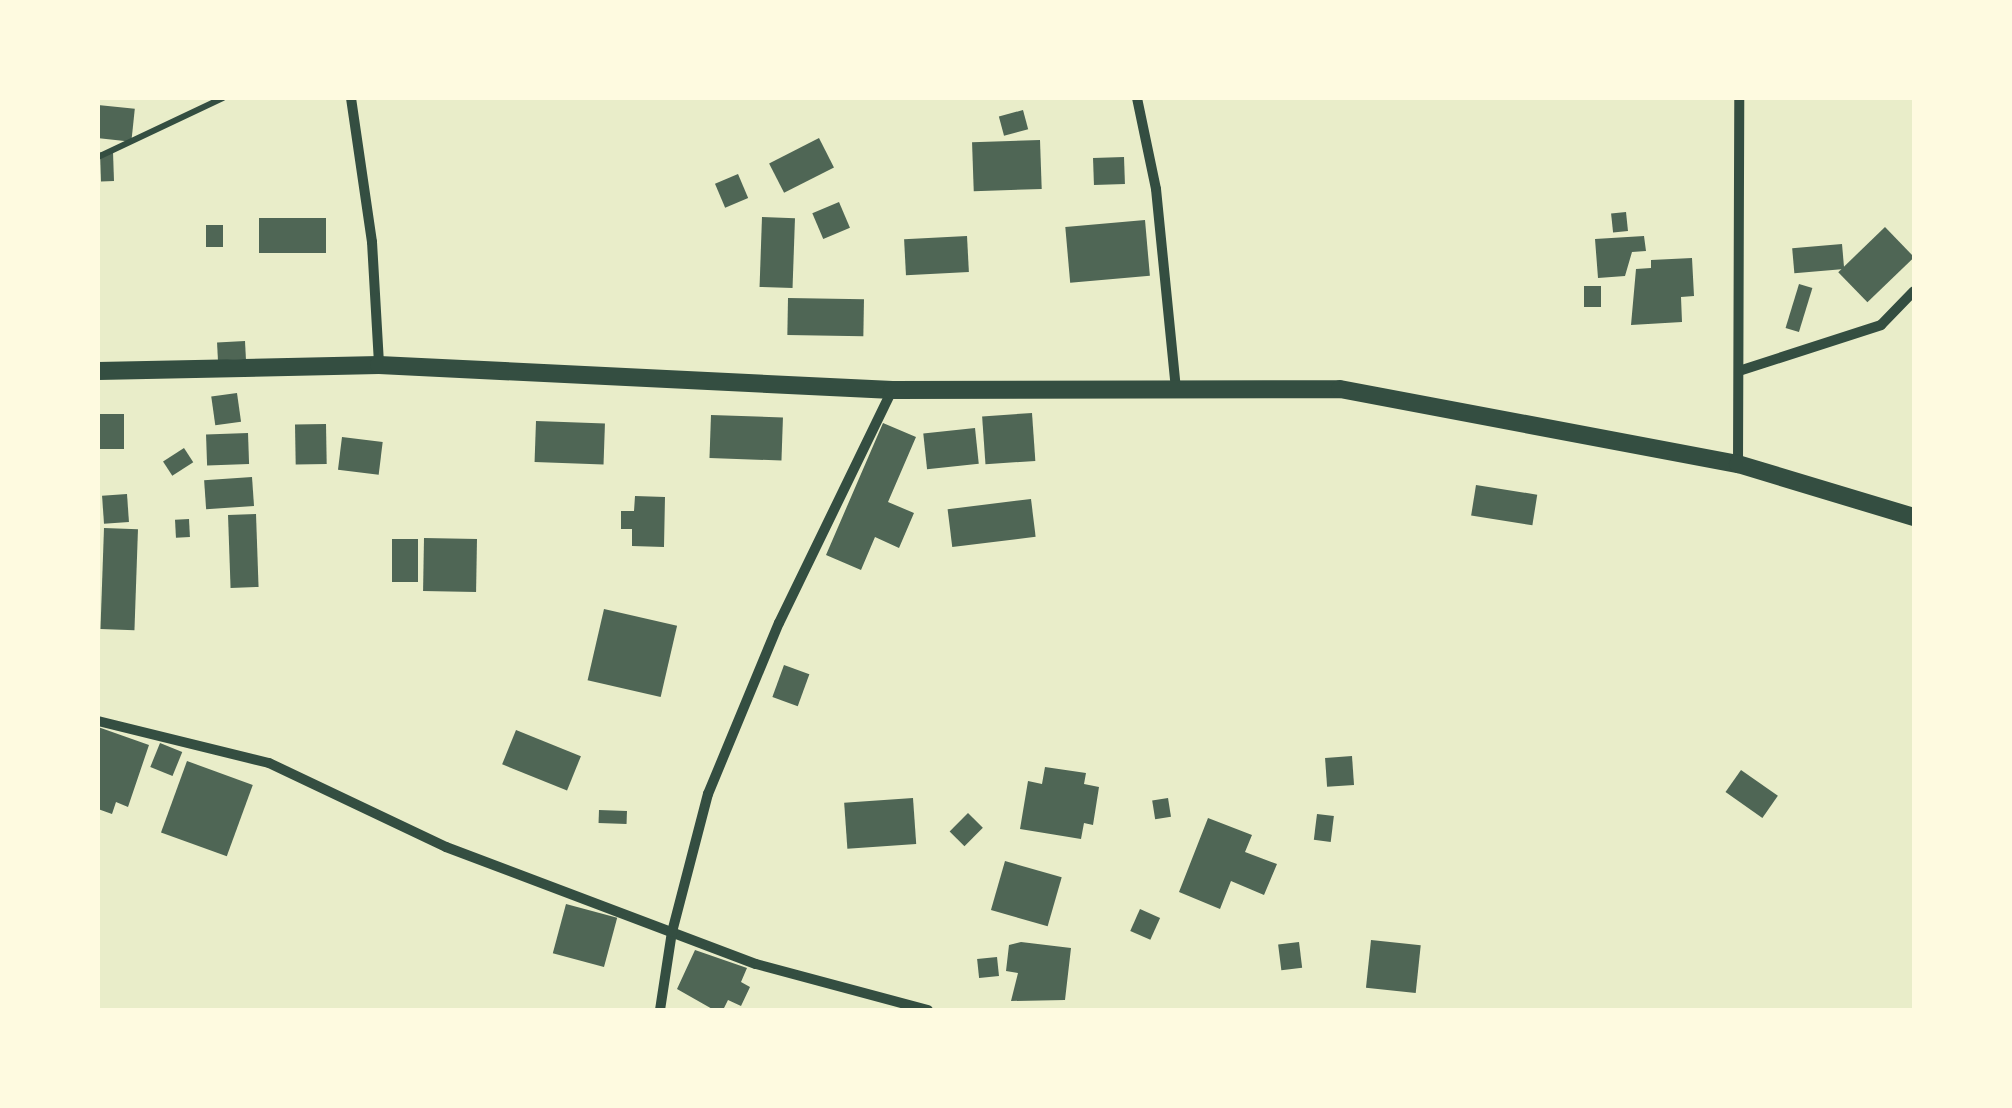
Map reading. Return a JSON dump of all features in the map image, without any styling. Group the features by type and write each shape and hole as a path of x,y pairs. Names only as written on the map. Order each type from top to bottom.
{"street":[{"path":"351,98 372,242 379,366"},
{"path":"1138,98 1156,189 1176,389"},
{"path":"1738,464 1742,370 1740,98"},
{"path":"1742,370 1881,325 1914,291"},
{"path":"98,371 379,366 892,390 1340,389 1738,464 1914,516"},
{"path":"660,1010 672,932 708,794 779,623 892,390"},
{"path":"98,721 270,763 446,847 756,964 928,1010"}],"path":[{"path":"98,156 223,98"}],"building":[{"path":"98,105 135,109 131,142 98,138"},
{"path":"1023,110 1028,129 1004,136 999,116"},
{"path":"819,138 834,167 784,193 769,163"},
{"path":"1040,140 1042,189 974,191 972,142"},
{"path":"100,152 113,152 114,181 101,181"},
{"path":"1124,157 1125,184 1094,185 1093,158"},
{"path":"738,174 748,198 725,208 715,184"},
{"path":"839,202 850,228 823,239 812,213"},
{"path":"1626,212 1628,231 1613,232 1611,214"},
{"path":"762,217 795,218 793,288 760,287"},
{"path":"259,218 326,218 326,253 259,253"},
{"path":"1145,220 1150,276 1070,283 1065,227"},
{"path":"206,225 223,225 223,247 206,247"},
{"path":"1885,227 1914,257 1867,302 1838,272"},
{"path":"967,236 969,272 906,275 904,239"},
{"path":"1644,236 1646,251 1632,252 1625,276 1598,278 1595,239"},
{"path":"1842,244 1844,269 1794,273 1792,248"},
{"path":"1692,258 1694,296 1681,297 1682,322 1631,325 1636,269 1651,268 1651,260"},
{"path":"1799,284 1812,288 1799,332 1786,328"},
{"path":"1584,286 1601,286 1601,307 1584,307"},
{"path":"788,298 864,299 863,336 787,335"},
{"path":"245,341 246,359 218,360 217,342"},
{"path":"237,393 241,422 215,425 211,397"},
{"path":"1032,413 1035,461 985,464 982,416"},
{"path":"98,414 124,414 124,449 98,449"},
{"path":"711,415 783,418 781,460 709,458"},
{"path":"536,421 605,423 604,464 535,462"},
{"path":"883,423 916,437 888,502 914,513 899,548 875,537 861,570 826,555"},
{"path":"326,424 327,464 296,465 295,425"},
{"path":"975,428 979,464 927,469 923,433"},
{"path":"248,433 249,464 207,465 206,434"},
{"path":"342,437 383,442 379,475 338,470"},
{"path":"184,448 193,462 172,476 163,462"},
{"path":"252,477 254,506 206,509 204,480"},
{"path":"1476,485 1537,495 1532,525 1471,516"},
{"path":"127,494 129,522 104,524 102,496"},
{"path":"635,496 665,497 664,547 632,546 632,529 621,529 621,511 634,511"},
{"path":"1031,499 1036,537 952,547 948,509"},
{"path":"256,514 259,587 231,588 228,515"},
{"path":"189,519 190,537 176,538 175,520"},
{"path":"104,528 138,529 134,630 100,629"},
{"path":"424,538 477,539 476,592 423,591"},
{"path":"392,539 418,539 418,582 392,582"},
{"path":"604,609 677,626 661,697 588,680"},
{"path":"784,665 809,674 798,706 772,697"},
{"path":"98,727 149,745 128,807 116,802 112,814 98,809"},
{"path":"516,730 581,756 567,791 502,764"},
{"path":"160,743 182,752 173,776 150,767"},
{"path":"1352,756 1354,785 1327,787 1325,758"},
{"path":"187,761 253,785 227,856 161,832"},
{"path":"1045,767 1086,773 1084,784 1099,787 1093,825 1084,823 1081,839 1020,829 1028,781 1042,784"},
{"path":"1741,770 1778,796 1762,818 1726,792"},
{"path":"913,798 916,844 847,849 844,803"},
{"path":"1168,798 1171,817 1155,819 1152,801"},
{"path":"599,810 627,811 627,824 599,823"},
{"path":"968,813 983,828 964,846 950,831"},
{"path":"1317,814 1334,816 1331,842 1314,840"},
{"path":"1208,818 1252,835 1245,852 1277,864 1264,895 1231,881 1220,909 1179,892"},
{"path":"1005,861 1062,877 1048,926 991,910"},
{"path":"566,904 617,918 604,967 553,953"},
{"path":"1140,909 1160,918 1150,940 1130,931"},
{"path":"1371,940 1421,945 1416,993 1366,988"},
{"path":"1021,942 1071,948 1065,1000 1011,1001 1018,973 1006,971 1009,945"},
{"path":"1299,942 1302,968 1281,970 1278,945"},
{"path":"695,950 747,968 741,982 750,987 741,1006 728,1000 723,1010 714,1010 677,989"},
{"path":"997,957 999,976 979,978 977,959"}]}
